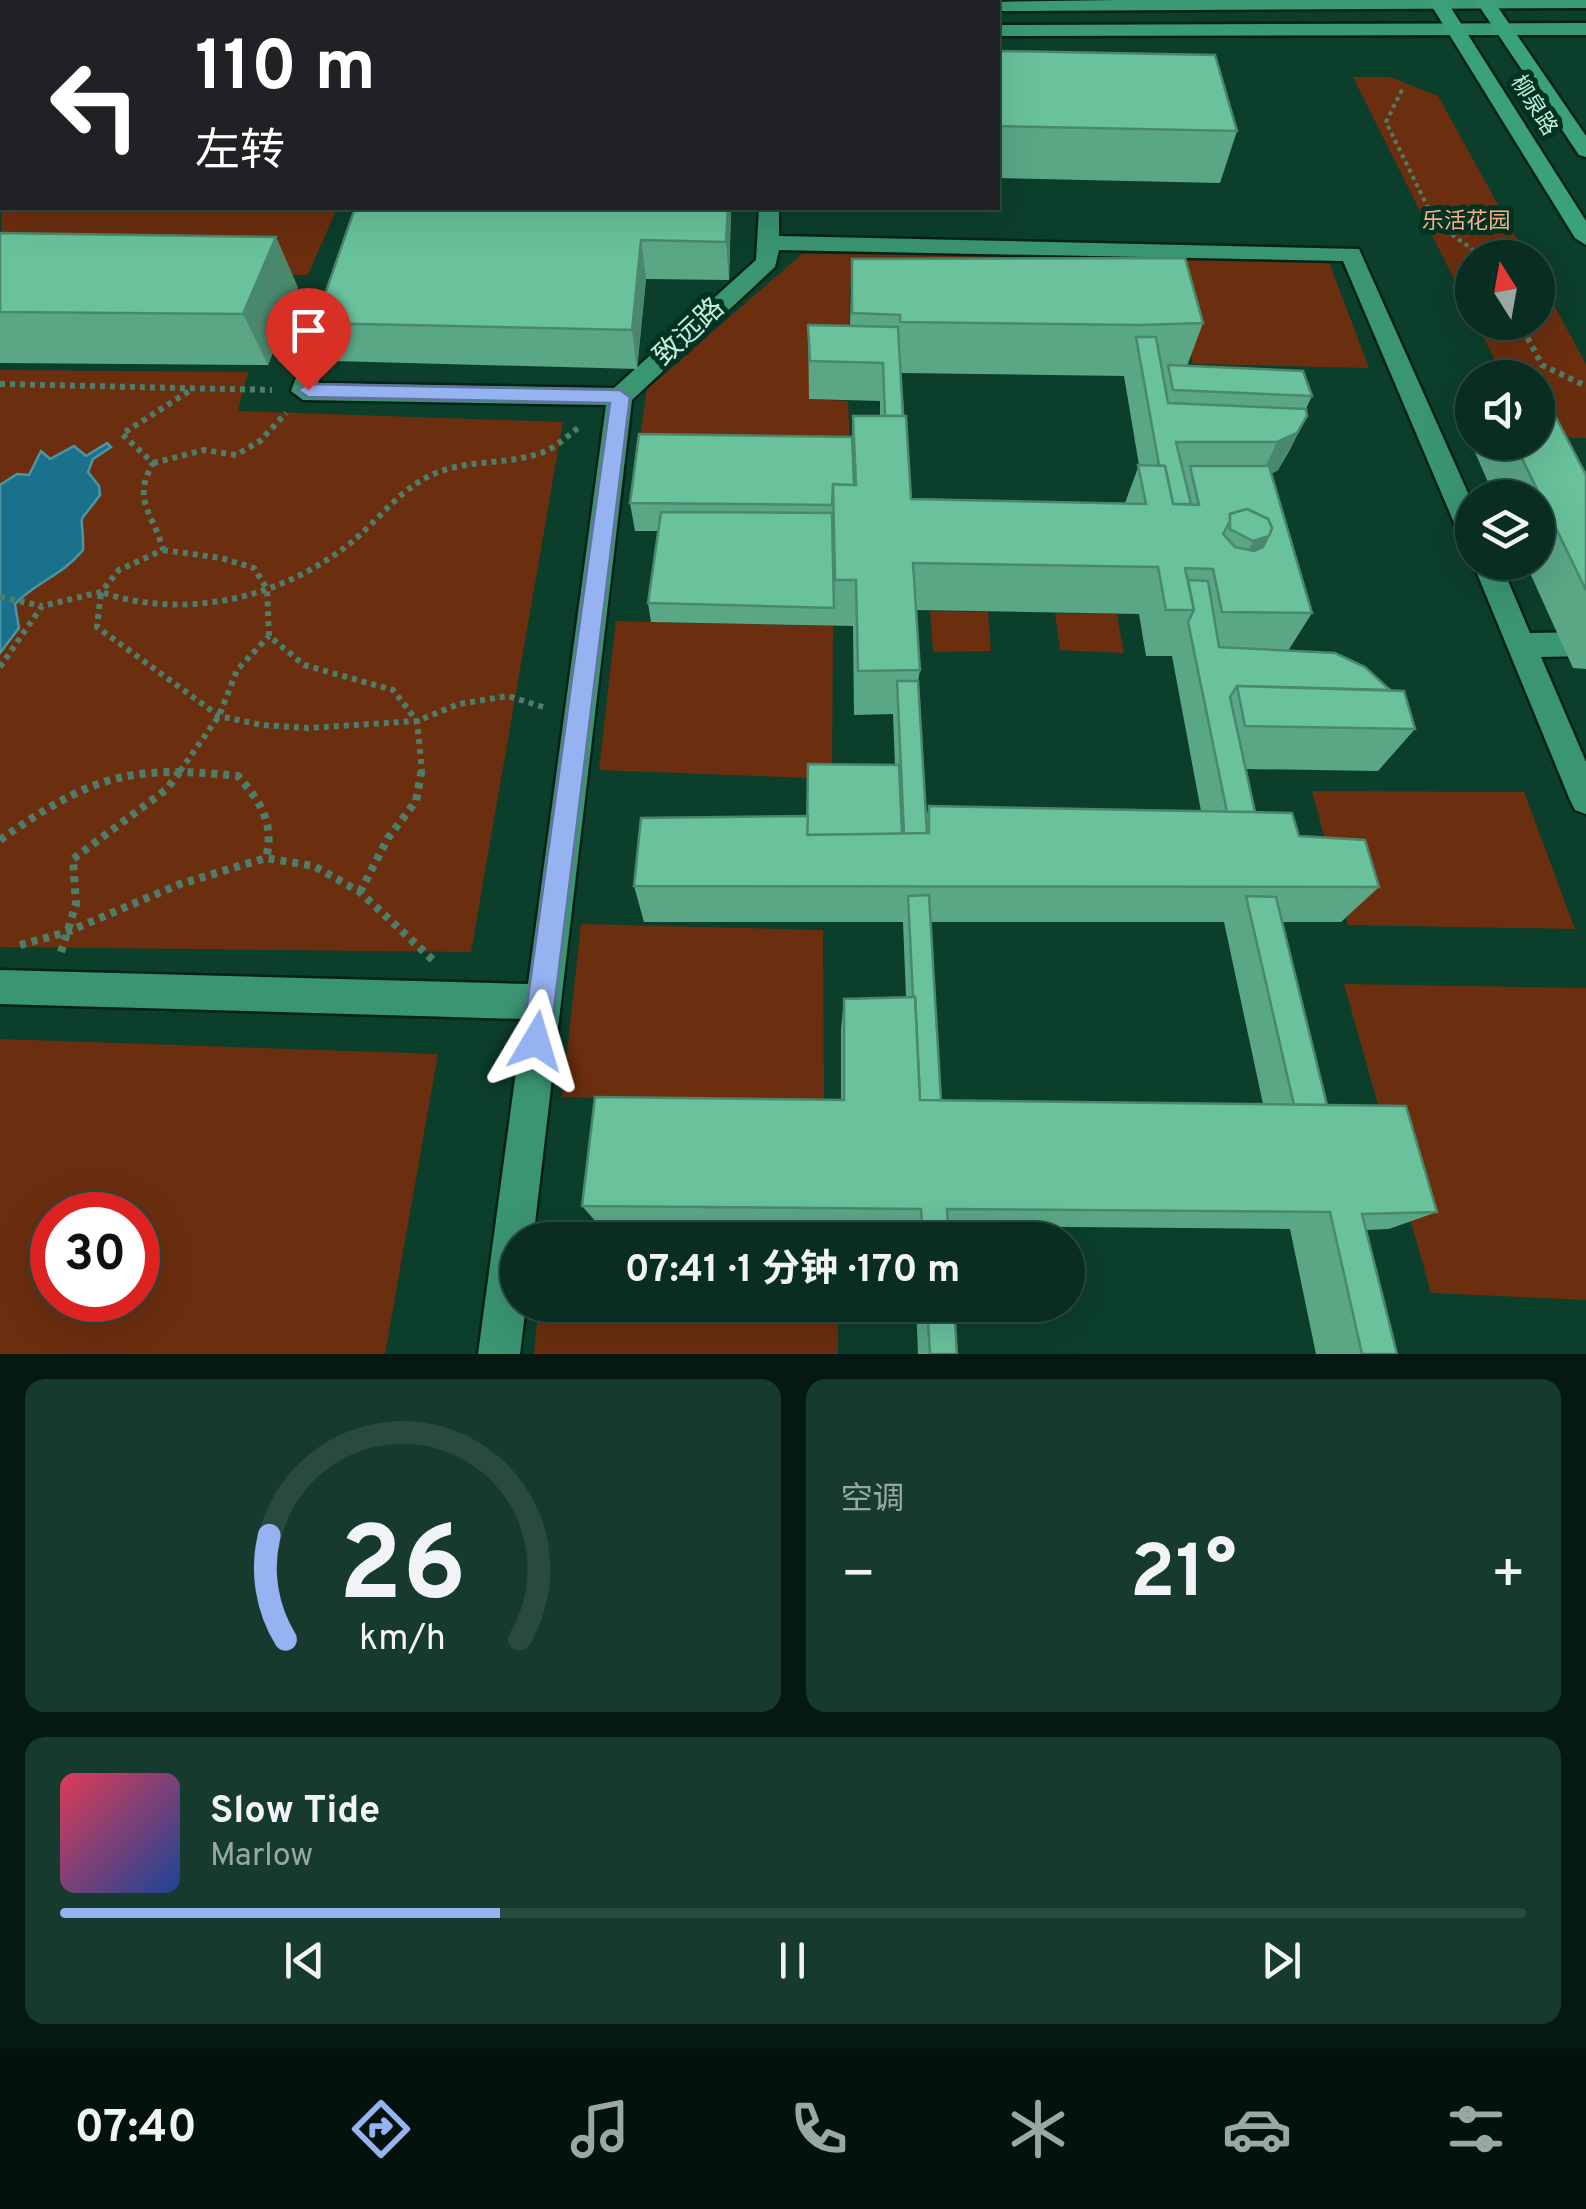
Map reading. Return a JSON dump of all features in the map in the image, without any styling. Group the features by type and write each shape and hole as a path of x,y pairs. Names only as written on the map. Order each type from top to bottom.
{"main road":[{"name":"柳泉路","path":"1439,3 1586,238"},
{"name":"柳泉路","path":"1486,3 1586,151"},
{"path":"1000,6 1586,4"},
{"path":"1000,31 1586,28"}],"street":[{"name":"致远路","path":"620,397 767,262 769,210"},
{"path":"768,243 1352,254 1455,493"},
{"path":"342,286 305,391 620,397 499,1354"},
{"path":"1493,580 1586,800"},
{"path":"1520,644 1586,644"},
{"path":"0,987 541,1002"}],"path":[{"path":"1402,90 1386,122 1435,222 1460,240"},
{"path":"1528,340 1542,366 1586,386"},
{"path":"0,384 305,391"},
{"path":"153,463 122,434 194,388"},
{"path":"163,550 160,528 142,501 140,484 153,463 204,450 236,455 260,441 305,391"},
{"path":"0,597 42,606 101,592 124,602 172,606 236,598 267,589 344,549 424,479 476,462 543,453 620,397"},
{"path":"67,932 76,904 73,859 167,789 219,716 237,670 269,636 267,589 254,568 221,558 163,550 119,570 101,592 96,627 219,716 262,725 308,728 416,721 460,704 508,696 579,720"},
{"path":"0,667 42,606"},
{"path":"269,636 304,665 393,690 416,721 422,772 416,802 388,838 360,892"},
{"path":"0,840 58,798 110,778 183,769 238,776 262,804 274,837 266,858"},
{"path":"17,946 67,932 180,884 266,858 314,866 360,892 436,963"}],"green space":[{"name":"乐活花园","path":"1353,77 1390,77 1438,96 1518,240 1455,240 1455,281"},
{"path":"2,210 336,210 308,275 0,273"},
{"path":"802,254 1154,255 1161,287 850,282 849,365 810,399 848,401 851,466 636,464 647,389"},
{"path":"1168,259 1329,262 1369,368 1193,364"},
{"path":"1555,307 1586,364 1586,438 1555,437 1555,360 1495,360 1485,340 1555,340"},
{"path":"0,370 248,372 238,411 563,422 471,952 0,947"},
{"path":"930,611 988,612 991,651 933,652"},
{"path":"1055,613 1117,614 1124,653 1060,650"},
{"path":"616,621 833,626 832,779 599,770"},
{"path":"1312,791 1524,792 1575,929 1348,925"},
{"path":"581,924 823,930 824,1102 562,1097"},
{"path":"1344,984 1586,988 1586,1300 1431,1293"},
{"path":"0,1039 438,1054 385,1354 0,1354"},
{"path":"537,1322 838,1322 838,1354 534,1354"}],"water":[{"path":"107,443 111,447 93,459 88,472 99,486 100,495 82,520 83,550 15,604 19,628 0,653 0,485 17,474 29,475 41,451 50,459 74,446 86,456"}],"building":[{"path":"1000,51 1215,55 1237,131 1000,126"},
{"path":"354,210 728,210 726,242 641,240 632,330 315,323"},
{"path":"0,233 276,237 243,314 0,312"},
{"path":"1185,258 1203,323 900,322 900,315 852,313 852,259"},
{"path":"808,325 898,327 903,416 885,416 883,363 810,361"},
{"path":"1136,337 1156,337 1168,403 1306,409 1307,416 1297,433 1277,442 1176,442 1191,504 1173,504 1165,466 1159,465"},
{"path":"1168,365 1303,371 1312,396 1173,390"},
{"path":"853,416 906,416 911,499 1146,504 1138,465 1165,466 1173,504 1199,505 1190,466 1269,466 1312,613 1222,612 1213,569 1185,568 1194,610 1166,610 1158,567 913,563 920,670 858,671 856,580 835,580 833,484 856,485","holes":["1247,509 1268,519 1272,528 1263,547 1254,551 1235,547 1223,534 1230,514"]},
{"path":"1555,416 1586,475 1586,590 1555,526 1555,480 1532,480 1523,460 1555,460"},
{"path":"639,434 852,437 854,485 833,484 832,505 630,503"},
{"path":"1247,509 1268,519 1272,528 1269,536 1253,541 1230,529 1230,514"},
{"path":"661,512 832,513 834,608 648,603"},
{"path":"1188,580 1208,581 1219,647 1335,653 1365,667 1390,690 1237,686 1230,697 1255,812 1227,812 1188,622 1194,610"},
{"path":"897,681 918,681 927,833 904,834"},
{"path":"1237,686 1404,691 1415,729 1245,726"},
{"path":"808,764 899,765 902,834 807,835"},
{"path":"929,806 1292,813 1299,836 1365,840 1379,887 634,886 641,818 808,816 807,835 929,833"},
{"path":"929,895 941,1101 920,1100 913,997 908,896"},
{"path":"1246,896 1276,897 1327,1105 1294,1105"},
{"path":"915,997 920,1100 1406,1106 1437,1212 1362,1214 1397,1354 1362,1354 1330,1212 947,1209 948,1222 922,1222 921,1209 582,1206 595,1097 844,1100 844,999"},
{"path":"928,1322 955,1322 957,1354 930,1354"}],"route":[{"path":"308,390 620,397 536,1041"}]}
